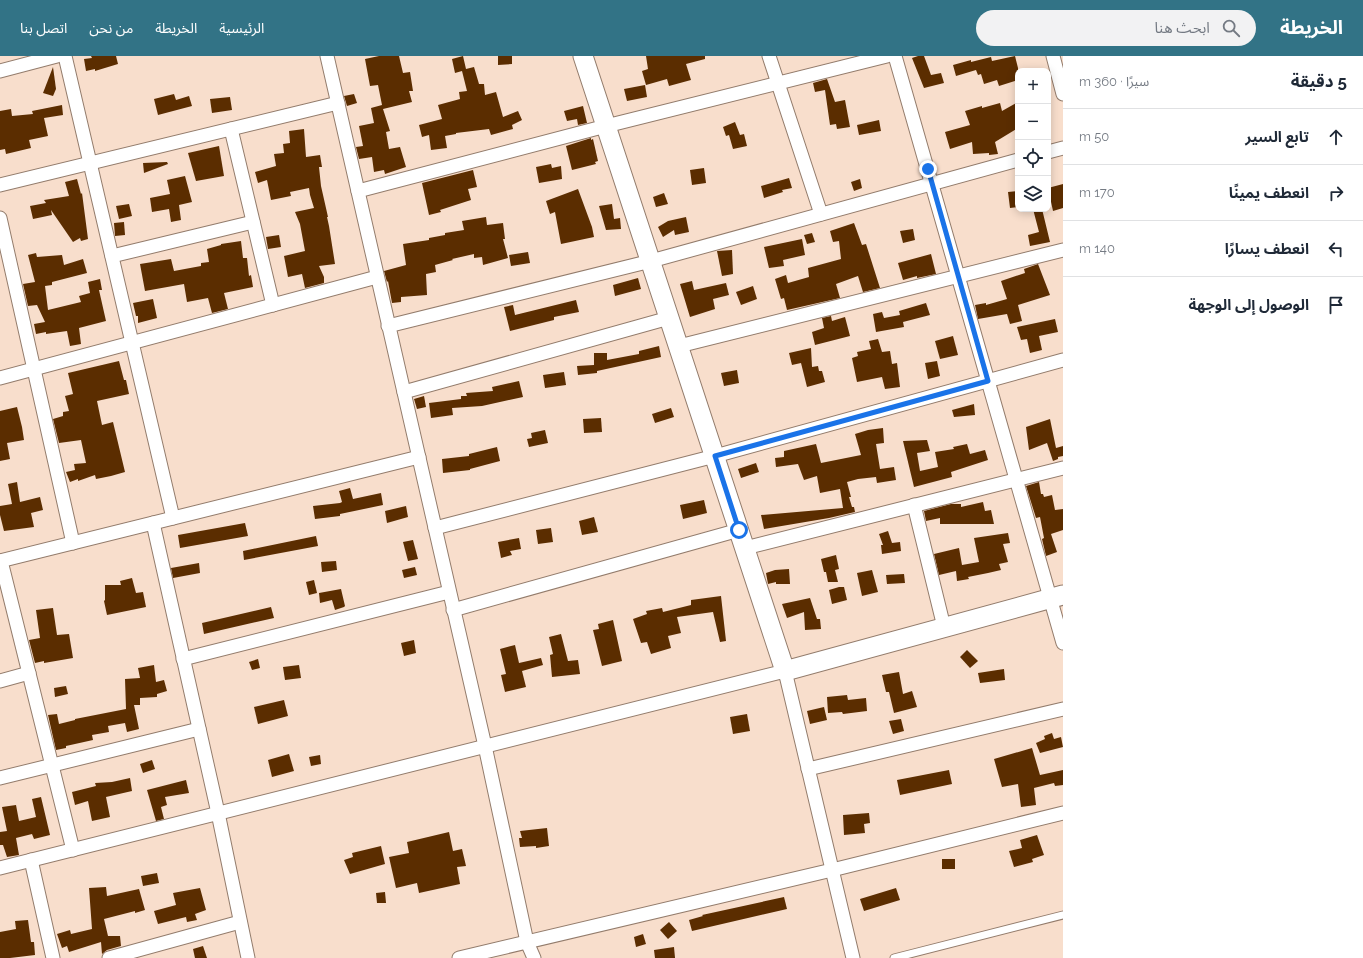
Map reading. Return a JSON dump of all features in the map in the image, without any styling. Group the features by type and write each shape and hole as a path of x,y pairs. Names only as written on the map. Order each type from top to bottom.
{"main road":[{"path":"583,56 785,671 1057,596"}],"street":[{"path":"0,71 57,56"},
{"path":"65,56 173,518"},
{"path":"327,56 485,746 527,942 534,958"},
{"path":"769,56 820,214"},
{"path":"358,191 606,126 886,56"},
{"path":"895,56 1017,480 1057,596 1063,643"},
{"path":"1053,56 1063,94"},
{"path":"0,185 338,103"},
{"path":"231,129 273,305"},
{"path":"1051,151 1063,148"},
{"path":"388,326 651,261 1015,161"},
{"path":"0,218 73,543"},
{"path":"112,256 253,222"},
{"path":"679,346 958,275 1063,250"},
{"path":"0,378 377,277"},
{"path":"404,392 669,318"},
{"path":"435,528 715,456 1063,360"},
{"path":"73,850 1,561 419,457"},
{"path":"453,610 742,539 914,505 1063,468"},
{"path":"914,505 944,627"},
{"path":"153,523 218,813 248,958"},
{"path":"183,659 449,592"},
{"path":"0,868 785,671 853,958"},
{"path":"0,680 29,673"},
{"path":"808,769 1063,709"},
{"path":"0,778 199,729"},
{"path":"458,958 832,870 1063,813"},
{"path":"31,860 53,958"},
{"path":"109,958 240,922"}],"lane":[{"path":"894,958 1063,915"}],"building":[{"path":"91,56 116,56 118,64 95,71 95,69 86,71 84,59 92,58"},
{"path":"379,56 399,56 403,73 410,72 413,91 409,91 412,102 383,109 390,131 386,132 389,149 400,147 406,167 385,174 384,170 374,172 372,157 359,159 356,147 363,146 359,126 374,123 371,108 382,105 378,85 370,86 365,59"},
{"path":"463,56 466,69 474,67 479,84 484,84 485,95 496,92 503,117 518,111 522,120 512,125 513,129 491,135 489,129 456,133 445,136 447,148 431,150 429,135 422,137 419,125 442,119 438,105 460,99 459,92 467,91 462,71 455,73 452,59"},
{"path":"498,56 512,56 512,64 498,65"},
{"path":"646,56 705,56 705,59 686,64 691,80 669,86 667,79 646,85 642,71 648,69"},
{"path":"924,56 931,75 941,73 944,83 924,88 912,58"},
{"path":"1015,56 1018,68 1015,68 1015,81 999,86 997,80 984,84 981,74 978,75 976,70 956,76 953,65 991,57 992,61"},
{"path":"53,67 56,89 53,96 43,93"},
{"path":"827,79 835,102 845,100 850,127 837,129 836,124 830,125 825,90 815,92 813,83"},
{"path":"645,85 647,97 627,101 624,89"},
{"path":"174,94 176,100 189,96 192,106 158,115 154,99"},
{"path":"354,94 357,103 347,106 344,96"},
{"path":"230,97 232,110 212,113 210,99"},
{"path":"1000,103 1002,111 1015,104 1015,130 995,142 998,154 973,154 972,142 950,149 945,132 970,125 965,111"},
{"path":"62,105 63,115 44,118 48,136 29,140 31,148 6,154 5,149 0,150 0,111 11,109 12,116 33,114 32,111"},
{"path":"583,106 587,123 578,125 577,119 567,121 564,111"},
{"path":"879,120 881,131 859,135 857,125"},
{"path":"735,122 740,135 744,134 747,146 733,149 729,135 726,136 723,127"},
{"path":"304,129 306,157 320,155 322,167 319,167 321,186 328,217 335,264 319,266 324,277 324,283 305,288 302,274 288,277 284,256 305,251 300,224 295,212 314,208 309,188 290,192 291,196 271,200 267,180 258,183 255,172 276,166 274,154 284,153 283,144 290,143 289,131"},
{"path":"591,138 591,140 593,139 598,161 595,162 596,164 572,170 566,146"},
{"path":"219,146 224,176 196,181 188,153"},
{"path":"167,162 168,164 144,173 143,163"},
{"path":"551,164 552,168 561,166 562,179 539,183 536,167"},
{"path":"704,168 706,183 692,185 690,170"},
{"path":"473,170 477,187 468,189 471,200 440,210 441,212 429,215 422,183"},
{"path":"185,176 192,202 179,205 181,220 171,222 169,209 152,212 150,198 170,194 167,180"},
{"path":"789,178 792,188 782,190 783,192 764,198 761,186"},
{"path":"77,179 81,194 82,193 88,239 81,241 80,238 73,242 51,210 52,215 33,219 30,206 46,203 44,200 69,196 65,182"},
{"path":"860,179 862,188 854,191 851,182"},
{"path":"1063,184 1063,208 1053,211 1051,202 1051,187"},
{"path":"578,189 592,227 594,237 561,244 555,212 550,214 546,201"},
{"path":"1015,191 1015,207 1010,208 1008,192"},
{"path":"664,193 668,204 656,207 653,197"},
{"path":"129,204 132,216 119,219 116,206"},
{"path":"612,204 614,219 620,218 621,229 606,230 599,206"},
{"path":"1034,212 1043,212 1050,242 1030,246 1028,235 1039,232"},
{"path":"486,217 487,225 503,223 505,239 503,239 508,258 483,265 482,257 474,258 474,254 435,265 436,272 426,274 427,295 401,297 401,302 392,303 388,281 387,282 384,271 406,265 403,244 429,240 429,238 445,235 445,233 464,230 462,221"},
{"path":"686,217 689,232 675,235 674,230 663,237 658,227 668,221"},
{"path":"124,222 125,235 115,236 114,223"},
{"path":"854,223 862,245 866,244 880,288 863,292 858,276 836,284 840,298 787,310 784,298 781,299 775,279 786,275 788,283 809,277 808,268 841,259 839,241 833,242 830,231"},
{"path":"913,229 915,240 903,243 900,231"},
{"path":"812,233 815,242 807,244 804,235"},
{"path":"279,235 281,247 268,249 266,237"},
{"path":"802,239 805,255 783,260 784,266 769,268 764,247"},
{"path":"241,241 243,258 247,258 249,276 251,275 253,287 224,293 228,309 212,313 208,298 187,302 184,284 145,291 140,264 171,259 174,271 201,266 201,263 209,262 207,249 221,244"},
{"path":"732,250 733,274 722,276 717,251"},
{"path":"528,252 530,263 511,266 509,255"},
{"path":"36,253 37,257 62,255 64,265 83,259 87,273 52,282 52,285 45,286 48,310 81,302 79,296 90,293 88,282 100,279 102,290 99,290 106,321 79,328 81,344 70,346 67,331 36,334 34,324 45,322 37,305 28,306 23,284 35,282 28,255"},
{"path":"931,254 936,274 917,278 917,276 903,280 898,263"},
{"path":"1038,264 1050,295 1018,305 1022,321 1010,324 1007,314 978,319 975,305 986,303 986,305 1007,299 1001,281 1025,273 1024,269"},
{"path":"638,278 641,289 615,296 613,285"},
{"path":"692,281 694,290 726,283 729,295 713,299 715,309 690,317 680,284"},
{"path":"753,286 757,299 741,305 736,292"},
{"path":"153,299 157,318 138,323 138,316 136,316 133,303"},
{"path":"576,300 579,312 554,317 554,320 510,331 504,307 513,305 515,315"},
{"path":"926,303 930,315 903,322 904,327 876,332 873,314 882,312 884,318 900,315 899,311"},
{"path":"831,316 832,321 845,317 850,336 815,345 812,332 824,328 822,318"},
{"path":"1055,319 1058,332 1039,336 1042,350 1030,353 1027,339 1021,340 1017,327"},
{"path":"953,336 958,355 940,359 935,341"},
{"path":"878,339 882,352 890,351 892,364 897,363 900,387 885,389 882,377 857,382 852,358 858,356 857,352 871,349 869,341"},
{"path":"659,346 661,357 597,371 597,373 578,375 577,366 594,365 594,353 607,353 607,360 639,354 639,351"},
{"path":"811,348 812,367 818,366 819,371 822,371 825,382 807,387 801,363 792,365 789,353"},
{"path":"119,361 129,394 97,401 102,425 113,422 125,472 96,479 95,475 70,482 66,472 75,470 74,464 86,463 81,440 59,443 53,419 63,416 63,412 69,411 65,396 73,394 68,373"},
{"path":"937,361 940,376 928,379 925,363"},
{"path":"737,370 739,383 724,386 721,373"},
{"path":"564,372 566,385 545,388 543,375"},
{"path":"519,381 523,397 482,406 452,408 453,415 431,418 429,403 461,399 461,396 467,396 466,393 493,391 492,387"},
{"path":"424,396 426,407 417,409 414,399"},
{"path":"974,404 975,415 954,417 952,410"},
{"path":"17,407 24,440 7,443 10,459 0,461 0,411"},
{"path":"671,408 674,417 655,423 652,414"},
{"path":"601,418 602,432 584,433 583,419"},
{"path":"1050,419 1056,448 1063,446 1063,456 1058,457 1058,459 1053,461 1047,443 1029,450 1026,427"},
{"path":"883,428 884,443 876,444 880,469 894,467 896,480 877,483 876,477 847,482 851,497 849,497 855,512 764,529 761,515 843,508 840,489 820,493 817,476 804,480 798,464 776,467 775,458 784,457 784,451 816,444 821,463 861,455 855,434"},
{"path":"545,430 548,443 529,447 527,439 532,438 531,433"},
{"path":"927,440 930,451 917,453 920,471 938,467 935,452 954,449 953,447 967,444 970,454 985,450 988,460 951,472 952,477 914,487 903,441"},
{"path":"497,447 500,461 470,470 443,473 442,459 469,456 469,454"},
{"path":"756,463 759,472 741,478 738,469"},
{"path":"17,482 20,502 40,497 43,510 31,513 34,527 4,531 0,515 0,506 12,504 8,484"},
{"path":"1039,482 1041,494 1043,494 1044,497 1052,495 1055,510 1063,509 1063,530 1051,534 1057,552 1046,556 1042,539 1044,538 1040,517 1036,518 1026,486"},
{"path":"350,488 353,499 381,493 383,505 340,514 340,516 315,519 313,506 340,503 342,502 339,491"},
{"path":"704,500 707,513 683,519 680,505"},
{"path":"983,502 985,511 991,510 994,524 940,524 940,518 926,521 924,511 951,504 961,504 961,507"},
{"path":"406,506 408,517 387,523 385,511"},
{"path":"594,517 598,532 582,535 579,521"},
{"path":"245,523 248,536 180,548 178,535"},
{"path":"551,528 553,542 538,544 536,530"},
{"path":"888,531 892,543 900,542 901,551 882,554 881,545 883,545 879,534"},
{"path":"1008,533 1010,543 1003,544 1008,562 999,564 1001,570 968,577 969,579 957,581 956,571 939,575 934,554 959,548 962,565 979,562 974,538"},
{"path":"316,536 318,546 244,560 243,551"},
{"path":"519,538 521,549 510,551 512,555 501,558 498,542"},
{"path":"413,540 418,559 408,561 403,542"},
{"path":"836,555 839,569 835,570 838,582 828,582 821,559"},
{"path":"336,561 337,570 322,572 321,562"},
{"path":"199,563 200,573 173,578 171,568"},
{"path":"415,567 417,575 404,578 402,570"},
{"path":"789,569 790,584 776,584 776,582 768,584 766,573 775,570"},
{"path":"872,570 878,592 862,596 857,573"},
{"path":"904,574 905,583 887,584 886,575"},
{"path":"132,578 136,593 143,592 146,607 107,615 104,601 105,585 121,585 120,581"},
{"path":"314,580 317,593 309,595 306,582"},
{"path":"844,587 847,600 832,604 829,590"},
{"path":"341,589 344,607 335,610 332,600 320,603 319,593"},
{"path":"721,596 726,641 720,642 713,612 677,617 681,633 668,636 671,648 651,654 647,642 641,643 633,619 647,614 646,611 662,608 663,612 691,605 691,600"},
{"path":"810,598 817,619 820,619 821,629 805,630 804,612 787,618 782,604"},
{"path":"271,607 274,618 204,634 202,623"},
{"path":"53,608 57,635 69,634 73,658 35,663 29,640 40,638 36,610"},
{"path":"613,620 622,661 602,666 593,630 599,629 598,624"},
{"path":"561,634 568,661 578,660 580,674 552,677 550,655 553,654 549,637"},
{"path":"414,640 416,653 404,656 401,643"},
{"path":"515,645 519,663 541,658 543,665 522,671 526,687 505,692 501,675 506,674 500,649"},
{"path":"967,650 978,661 970,668 960,657"},
{"path":"258,659 260,668 252,670 249,662"},
{"path":"154,665 156,682 164,680 167,691 157,694 157,697 140,698 140,705 134,705 139,729 127,732 125,723 108,726 109,732 92,735 93,740 66,746 66,748 56,750 48,715 57,714 59,724 75,719 126,709 125,679 140,678 138,668"},
{"path":"299,665 301,678 285,680 283,667"},
{"path":"1004,669 1005,680 980,683 978,673"},
{"path":"899,672 903,694 912,691 917,707 894,713 889,692 886,692 882,675"},
{"path":"66,686 68,694 55,697 54,688"},
{"path":"847,695 848,700 866,698 867,711 843,714 842,712 828,713 827,697"},
{"path":"284,700 288,716 258,724 254,707"},
{"path":"824,707 827,720 810,724 807,711"},
{"path":"747,714 750,731 733,734 730,717"},
{"path":"901,719 904,731 893,734 889,721"},
{"path":"1052,733 1054,739 1061,737 1063,747 1040,753 1036,743 1045,739 1044,736"},
{"path":"1032,748 1040,775 1063,770 1063,785 1055,786 1054,783 1034,788 1036,805 1021,807 1018,784 1002,787 994,759"},
{"path":"289,754 294,771 272,777 268,760"},
{"path":"320,755 321,764 311,766 309,757"},
{"path":"152,760 155,769 143,773 140,764"},
{"path":"949,770 952,784 900,795 897,780"},
{"path":"130,778 132,791 106,797 110,817 92,821 88,801 75,805 72,792 96,786 95,783 112,782"},
{"path":"186,780 189,793 165,797 167,805 161,807 164,819 156,821 147,790"},
{"path":"41,797 50,835 34,839 32,834 16,838 19,855 7,857 3,845 0,845 0,832 7,831 2,807 16,805 19,821 36,817 32,799"},
{"path":"869,813 870,823 864,824 865,833 844,835 843,815"},
{"path":"547,828 549,846 536,848 536,846 520,847 519,838 522,838 520,831"},
{"path":"449,832 453,851 462,849 466,866 457,867 460,884 419,893 417,883 396,888 389,857 409,853 407,842"},
{"path":"1037,835 1044,855 1032,859 1033,862 1014,867 1009,851 1022,848 1020,840"},
{"path":"381,846 385,864 350,874 344,860 353,857 352,853"},
{"path":"942,859 955,859 955,869 942,869"},
{"path":"157,873 159,883 143,886 141,876"},
{"path":"106,887 107,896 139,889 145,910 104,919 108,936 120,936 121,946 107,950 102,954 101,942 69,952 67,946 62,948 57,934 70,930 71,934 92,929 89,888"},
{"path":"200,888 206,910 195,914 197,920 187,922 186,917 158,924 154,911 176,905 173,893"},
{"path":"896,888 900,900 864,911 860,899"},
{"path":"385,892 386,903 377,903 376,893"},
{"path":"784,897 787,909 692,931 689,920 703,916 702,915"},
{"path":"28,920 31,942 34,942 35,955 0,958 0,932 16,929 15,921"},
{"path":"669,922 677,931 668,939 660,930"},
{"path":"643,934 646,944 636,947 634,937"},
{"path":"203,946 207,958 195,958 193,949"},
{"path":"674,947 675,958 655,958 654,950"}],"route":[{"path":"739,530 715,456 988,381 928,169"}]}
